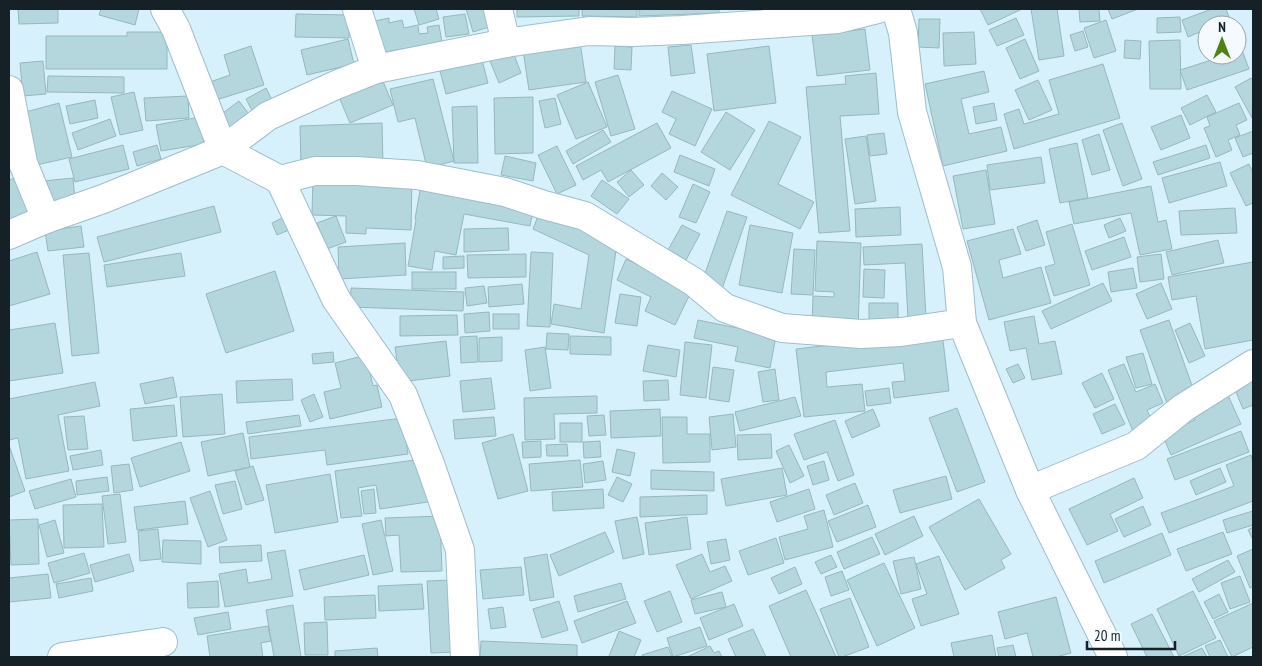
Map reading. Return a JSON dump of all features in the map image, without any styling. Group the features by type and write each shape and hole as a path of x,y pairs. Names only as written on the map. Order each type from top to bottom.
{"street":[{"path":"165,9 176,29 223,150 280,180 336,298 403,395 430,464 460,550 465,657"},
{"path":"357,9 376,69"},
{"path":"498,9 506,43"},
{"path":"9,235 223,150 268,116 376,69 506,43 588,31 682,30 838,19 878,9"},
{"path":"896,9 903,34 912,112 957,267 962,323 1030,490 1114,657"},
{"path":"9,90 23,163 46,219"},
{"path":"280,180 315,171 356,171 417,175 505,192 585,216 694,282 725,308 782,328 861,334 901,332 962,323"},
{"path":"1030,490 1136,446 1183,408 1253,364"},
{"path":"62,657 163,642"}],"building":[{"path":"18,9 58,9 58,23 19,24"},
{"path":"101,9 139,9 135,25 99,15"},
{"path":"414,9 436,9 439,19 419,25"},
{"path":"466,9 492,9 496,25 473,32"},
{"path":"517,9 579,9 579,16 517,17"},
{"path":"582,9 637,9 637,17 582,16"},
{"path":"639,9 719,9 719,13 639,16"},
{"path":"980,9 1022,9 988,25"},
{"path":"1031,9 1057,9 1064,56 1039,60"},
{"path":"1079,9 1099,9 1100,21 1080,22"},
{"path":"1108,9 1138,9 1112,19"},
{"path":"1212,9 1226,9 1228,15 1197,15 1197,33 1188,37 1182,20"},
{"path":"296,14 349,15 349,38 295,37"},
{"path":"465,14 469,34 446,37 443,17"},
{"path":"1180,17 1181,32 1157,33 1157,18"},
{"path":"389,18 389,23 402,20 404,28 418,25 419,34 428,33 427,27 439,25 442,42 380,53 375,21"},
{"path":"1016,18 1024,35 997,46 989,30"},
{"path":"919,19 940,19 939,48 918,47"},
{"path":"1106,20 1116,51 1094,58 1084,28"},
{"path":"865,29 870,70 817,76 812,35"},
{"path":"1083,31 1088,47 1075,51 1070,35"},
{"path":"127,32 167,32 167,69 46,69 46,36 127,36"},
{"path":"974,32 976,64 944,66 943,33"},
{"path":"348,39 354,64 307,75 301,50"},
{"path":"1025,39 1039,71 1020,79 1006,48"},
{"path":"1125,40 1141,41 1140,59 1124,58"},
{"path":"1180,40 1181,89 1150,89 1149,41"},
{"path":"580,42 586,82 529,90 523,50"},
{"path":"691,45 695,73 671,76 668,47"},
{"path":"251,46 264,85 213,101 207,83 230,75 224,55"},
{"path":"615,46 632,47 631,70 614,69"},
{"path":"769,46 776,103 714,111 707,54"},
{"path":"513,52 521,73 499,83 490,61"},
{"path":"482,60 488,83 446,94 440,71"},
{"path":"43,61 46,94 23,96 20,63"},
{"path":"1103,64 1120,118 1014,149 1004,114 1019,109 1024,124 1059,114 1049,80"},
{"path":"1247,64 1249,69 1187,90 1180,70 1197,65"},
{"path":"984,71 989,92 961,99 969,134 1001,127 1007,151 943,166 925,84"},
{"path":"876,73 879,114 840,116 850,231 819,233 806,87 846,84 845,76"},
{"path":"618,75 635,129 611,136 595,82"},
{"path":"48,76 124,77 124,93 47,92"},
{"path":"1251,78 1253,81 1252,118 1235,87"},
{"path":"382,79 393,105 350,123 339,97"},
{"path":"433,79 454,161 427,168 415,118 398,122 390,89"},
{"path":"1038,80 1052,110 1029,120 1015,90"},
{"path":"588,82 607,127 576,139 557,95"},
{"path":"266,88 277,110 257,120 246,99"},
{"path":"672,91 712,109 695,146 669,134 676,119 662,112"},
{"path":"134,92 143,130 120,135 111,97"},
{"path":"1207,95 1216,112 1190,125 1181,108"},
{"path":"188,96 189,118 146,121 144,98"},
{"path":"533,97 533,153 495,154 494,98"},
{"path":"555,98 561,124 545,128 539,101"},
{"path":"95,100 98,118 70,124 66,106"},
{"path":"239,101 255,122 235,137 219,116"},
{"path":"59,103 72,157 32,166 18,114"},
{"path":"994,103 997,120 976,124 973,107"},
{"path":"1239,103 1247,120 1236,125 1240,135 1228,140 1232,150 1216,157 1204,128 1210,126 1207,117"},
{"path":"477,106 478,163 454,163 452,107"},
{"path":"726,112 755,130 730,170 701,152"},
{"path":"1181,115 1190,138 1161,150 1151,127"},
{"path":"200,117 204,144 161,151 156,125"},
{"path":"110,119 116,136 78,150 72,133"},
{"path":"769,121 801,137 778,184 814,202 800,229 731,195"},
{"path":"382,123 383,164 301,167 300,126"},
{"path":"657,123 671,148 608,182 601,170 583,180 576,166"},
{"path":"1122,123 1142,179 1123,186 1103,130"},
{"path":"603,130 611,142 573,164 566,151"},
{"path":"1253,131 1253,153 1243,157 1235,138"},
{"path":"884,133 887,154 870,156 867,135"},
{"path":"1099,134 1110,170 1092,175 1082,140"},
{"path":"866,136 876,201 855,204 845,139"},
{"path":"1077,143 1088,198 1060,203 1049,149"},
{"path":"123,145 129,169 75,182 69,159"},
{"path":"157,145 161,159 137,166 133,152"},
{"path":"1206,145 1210,158 1158,175 1153,162"},
{"path":"557,146 576,185 557,194 538,155"},
{"path":"680,155 715,169 709,186 674,172"},
{"path":"505,156 536,163 533,181 501,175"},
{"path":"1041,157 1045,183 990,190 987,165"},
{"path":"1220,162 1227,186 1169,203 1162,178"},
{"path":"1249,164 1253,173 1253,203 1246,206 1230,173"},
{"path":"631,170 644,185 629,197 617,182"},
{"path":"986,170 995,224 963,229 953,176"},
{"path":"662,173 678,187 666,200 651,186"},
{"path":"313,175 412,178 411,230 366,228 366,234 346,233 346,216 312,215"},
{"path":"18,177 33,216 9,225 9,180"},
{"path":"73,178 75,200 46,204 43,181"},
{"path":"602,180 629,199 617,214 591,196"},
{"path":"693,184 710,192 696,223 679,217"},
{"path":"421,185 534,205 530,226 464,214 456,255 435,251 432,270 408,266"},
{"path":"1151,186 1158,222 1166,220 1172,249 1140,255 1131,213 1074,224 1069,202"},
{"path":"214,206 221,232 104,262 97,237"},
{"path":"900,207 901,235 856,237 855,209"},
{"path":"1235,208 1237,233 1181,235 1179,211"},
{"path":"540,211 617,244 604,333 551,324 554,304 581,309 589,255 533,229"},
{"path":"727,211 747,217 722,289 702,282"},
{"path":"336,216 346,242 327,249 317,223"},
{"path":"284,217 289,230 277,235 272,223"},
{"path":"1120,218 1126,231 1109,238 1104,225"},
{"path":"1037,220 1045,245 1026,251 1017,227"},
{"path":"1072,224 1090,285 1054,296 1045,267 1055,264 1046,232"},
{"path":"682,225 700,234 686,260 668,250"},
{"path":"750,225 793,233 782,293 739,285"},
{"path":"81,226 84,247 48,251 45,231"},
{"path":"508,228 509,250 464,252 464,229"},
{"path":"1013,229 1021,254 999,260 1003,278 1041,267 1051,303 989,320 967,241"},
{"path":"1124,237 1131,257 1092,270 1085,251"},
{"path":"1218,240 1224,263 1172,275 1166,252"},
{"path":"817,241 861,243 858,329 812,327 813,296 834,297 834,292 815,291"},
{"path":"405,243 406,275 339,279 338,247"},
{"path":"922,244 926,317 908,318 905,263 864,265 863,247"},
{"path":"794,249 815,250 813,295 791,294"},
{"path":"37,252 50,294 9,306 9,261"},
{"path":"531,252 553,253 550,327 527,326"},
{"path":"89,253 99,353 72,356 63,255"},
{"path":"181,253 185,276 107,287 104,265"},
{"path":"526,254 526,277 468,278 467,255"},
{"path":"1161,254 1164,279 1140,282 1137,257"},
{"path":"464,256 464,268 443,269 443,257"},
{"path":"626,259 692,290 675,325 645,311 651,297 617,280"},
{"path":"1253,262 1253,340 1205,349 1196,296 1172,300 1168,277"},
{"path":"1133,268 1137,288 1111,292 1108,272"},
{"path":"864,269 885,270 884,298 863,297"},
{"path":"275,271 294,331 226,353 206,294"},
{"path":"412,272 456,272 456,289 412,289"},
{"path":"1103,283 1112,301 1051,329 1042,311"},
{"path":"1161,283 1172,309 1147,319 1136,294"},
{"path":"522,284 524,304 489,307 488,287"},
{"path":"484,286 487,303 467,306 465,288"},
{"path":"351,288 464,292 463,311 350,307"},
{"path":"620,294 641,297 637,326 615,323"},
{"path":"869,303 898,303 898,327 869,326"},
{"path":"489,312 490,331 465,333 464,314"},
{"path":"493,314 519,314 519,329 493,329"},
{"path":"457,315 458,335 400,336 400,316"},
{"path":"1034,316 1039,344 1055,341 1062,374 1032,380 1026,348 1010,351 1004,322"},
{"path":"698,320 776,336 770,368 735,361 738,347 694,338"},
{"path":"1169,320 1196,397 1168,406 1140,330"},
{"path":"55,323 63,373 9,381 9,330"},
{"path":"1190,323 1205,356 1189,363 1175,330"},
{"path":"942,332 949,391 894,398 892,382 905,381 903,363 826,372 827,387 862,384 865,411 804,417 796,349"},
{"path":"547,333 569,334 568,350 546,349"},
{"path":"477,336 478,362 461,363 460,337"},
{"path":"570,336 611,337 611,355 570,354"},
{"path":"502,337 502,361 479,362 479,338"},
{"path":"446,341 450,376 400,382 395,347"},
{"path":"685,342 712,345 706,398 680,395"},
{"path":"648,345 680,350 676,377 643,371"},
{"path":"545,347 551,388 530,391 525,350"},
{"path":"333,352 334,362 313,364 312,354"},
{"path":"1143,353 1152,384 1136,388 1126,357"},
{"path":"366,355 373,386 377,385 382,407 330,419 324,392 341,388 335,363"},
{"path":"1018,364 1025,378 1013,383 1006,369"},
{"path":"1124,364 1136,392 1155,384 1163,403 1147,410 1154,425 1134,434 1108,370"},
{"path":"713,367 734,370 729,402 709,399"},
{"path":"775,369 779,400 763,402 758,372"},
{"path":"1102,373 1114,399 1095,408 1082,383"},
{"path":"173,377 177,397 145,404 140,384"},
{"path":"491,378 495,409 463,412 460,381"},
{"path":"292,379 293,400 237,403 236,381"},
{"path":"1253,379 1253,405 1243,409 1234,387"},
{"path":"668,380 669,400 644,401 643,381"},
{"path":"95,382 100,406 58,415 69,471 26,479 18,438 9,440 9,399"},
{"path":"889,388 891,403 867,406 865,391"},
{"path":"1227,393 1241,424 1171,455 1162,434 1195,420 1190,409"},
{"path":"222,394 225,434 183,437 180,397"},
{"path":"314,394 323,417 310,422 301,400"},
{"path":"597,396 597,413 554,414 555,439 525,440 524,398"},
{"path":"795,397 801,416 740,431 735,412"},
{"path":"1115,404 1125,424 1102,434 1093,414"},
{"path":"174,405 177,436 133,441 130,409"},
{"path":"957,408 985,482 957,492 929,418"},
{"path":"660,409 661,436 611,438 610,411"},
{"path":"873,409 880,426 852,438 845,421"},
{"path":"733,414 736,447 712,450 709,417"},
{"path":"299,415 301,426 248,434 246,422"},
{"path":"604,415 606,435 589,436 587,416"},
{"path":"84,416 88,449 68,450 64,417"},
{"path":"494,417 496,436 455,439 453,420"},
{"path":"662,417 687,417 687,434 710,434 710,462 663,463"},
{"path":"403,418 408,454 327,465 325,450 251,459 249,437"},
{"path":"835,420 854,475 838,481 827,452 804,460 794,434"},
{"path":"560,423 582,423 582,442 560,442"},
{"path":"1241,431 1249,452 1175,480 1167,459"},
{"path":"243,433 250,467 208,476 201,442"},
{"path":"513,434 528,491 498,499 482,443"},
{"path":"771,434 772,458 738,460 737,435"},
{"path":"541,441 541,457 523,458 522,442"},
{"path":"600,441 601,457 584,458 583,442"},
{"path":"181,442 190,471 140,487 131,458"},
{"path":"567,444 568,456 547,456 546,445"},
{"path":"9,445 25,491 9,497"},
{"path":"789,445 804,476 790,483 776,451"},
{"path":"617,449 635,453 630,476 612,472"},
{"path":"101,450 103,465 73,470 70,456"},
{"path":"1251,455 1253,462 1253,501 1169,533 1161,513 1234,486 1226,465"},
{"path":"422,459 428,502 380,509 376,485 358,488 362,516 341,518 335,471"},
{"path":"580,460 583,487 531,491 529,464"},
{"path":"603,461 606,480 585,483 583,464"},
{"path":"824,461 829,480 813,485 807,466"},
{"path":"129,464 133,490 114,493 111,466"},
{"path":"253,466 264,500 246,505 235,471"},
{"path":"782,468 787,495 726,506 721,479"},
{"path":"1220,468 1226,482 1196,495 1190,481"},
{"path":"651,470 714,472 714,491 651,489"},
{"path":"330,474 338,522 275,533 266,485"},
{"path":"946,476 952,499 900,513 893,490"},
{"path":"107,477 109,491 77,495 76,481"},
{"path":"617,477 632,484 623,502 608,495"},
{"path":"1134,478 1143,498 1110,514 1118,531 1087,545 1069,509"},
{"path":"71,479 76,497 35,509 29,491"},
{"path":"235,481 242,509 223,514 215,485"},
{"path":"855,483 863,503 834,515 826,495"},
{"path":"374,489 376,513 364,514 361,491"},
{"path":"603,489 604,508 553,511 552,492"},
{"path":"809,489 815,509 777,522 770,502"},
{"path":"210,491 227,540 208,547 190,498"},
{"path":"120,494 126,542 108,544 102,496"},
{"path":"707,495 707,514 640,517 640,497"},
{"path":"979,499 1011,554 1001,560 1005,568 965,590 929,527"},
{"path":"185,501 188,524 137,530 134,507"},
{"path":"102,504 104,547 64,548 63,505"},
{"path":"868,505 876,527 837,542 828,521"},
{"path":"1143,506 1151,525 1124,537 1115,519"},
{"path":"824,510 833,547 785,560 779,537 808,529 804,516"},
{"path":"1253,511 1253,525 1227,533 1223,520"},
{"path":"440,516 442,571 401,572 399,535 386,536 385,518"},
{"path":"914,516 923,536 885,555 875,534"},
{"path":"637,517 644,554 623,559 615,521"},
{"path":"687,517 691,549 649,555 645,523"},
{"path":"38,519 39,564 11,565 9,520"},
{"path":"55,520 64,553 47,557 39,525"},
{"path":"381,520 393,571 373,575 362,524"},
{"path":"1253,527 1253,540 1248,530"},
{"path":"158,529 161,559 140,561 138,531"},
{"path":"605,532 614,552 559,576 550,555"},
{"path":"1223,532 1232,554 1186,571 1177,549"},
{"path":"1162,533 1171,555 1104,583 1095,561"},
{"path":"872,537 880,554 844,569 837,552"},
{"path":"776,538 784,563 748,575 739,551"},
{"path":"726,539 730,560 711,564 707,542"},
{"path":"163,540 201,541 201,564 162,562"},
{"path":"261,545 262,561 220,563 219,547"},
{"path":"1253,549 1253,587 1250,588 1237,556"},
{"path":"285,550 293,596 225,607 219,574 246,569 248,583 272,579 267,553"},
{"path":"84,553 90,573 54,583 48,563"},
{"path":"129,554 134,571 95,582 90,565"},
{"path":"547,554 554,597 530,601 524,558"},
{"path":"702,554 710,572 725,566 732,581 691,599 676,565"},
{"path":"364,555 369,575 304,590 299,570"},
{"path":"831,555 837,567 821,574 815,562"},
{"path":"939,556 959,614 921,626 912,599 927,594 916,564"},
{"path":"914,557 921,589 901,594 893,561"},
{"path":"1228,560 1235,572 1199,592 1192,579"},
{"path":"884,563 915,628 877,646 847,580"},
{"path":"521,567 524,595 483,599 480,570"},
{"path":"795,567 802,584 779,594 771,578"},
{"path":"842,571 849,590 831,596 825,577"},
{"path":"48,574 51,598 9,602 9,578"},
{"path":"1240,576 1250,602 1230,609 1221,583"},
{"path":"91,578 93,591 59,598 56,584"},
{"path":"452,580 456,652 431,653 427,581"},
{"path":"218,581 219,607 188,608 187,583"},
{"path":"621,583 626,599 578,612 574,596"},
{"path":"422,584 424,609 379,611 378,586"},
{"path":"806,590 836,657 791,657 769,606"},
{"path":"670,591 682,622 657,632 644,601"},
{"path":"1193,591 1216,638 1179,656 1157,609"},
{"path":"722,592 726,607 695,614 691,600"},
{"path":"1219,594 1228,612 1213,619 1204,602"},
{"path":"375,595 376,618 325,620 324,597"},
{"path":"1056,597 1071,653 1056,657 1033,657 1027,633 1005,639 998,612"},
{"path":"850,598 869,647 839,657 820,609"},
{"path":"559,601 568,630 542,638 533,609"},
{"path":"627,601 636,623 582,643 574,621"},
{"path":"1253,603 1253,647 1232,657 1214,621"},
{"path":"734,604 743,626 709,640 700,618"},
{"path":"293,605 301,657 274,657 266,610"},
{"path":"503,607 506,627 491,629 488,609"},
{"path":"228,612 231,629 198,635 194,618"},
{"path":"1152,614 1174,657 1147,657 1131,624"},
{"path":"327,622 328,655 305,655 304,623"},
{"path":"268,626 271,641 261,643 263,657 210,657 207,636"},
{"path":"700,627 707,646 673,657 667,638"},
{"path":"753,629 766,657 736,657 728,639"},
{"path":"619,631 641,640 634,657 609,656"},
{"path":"992,635 996,657 954,657 951,643"},
{"path":"1220,640 1228,657 1210,657 1205,646"},
{"path":"481,641 577,645 577,657 480,657"},
{"path":"1013,645 1016,657 999,657 997,648"},
{"path":"710,646 714,653 719,651 722,657 687,657"},
{"path":"668,647 672,657 643,657 642,655"},
{"path":"377,648 378,657 335,657 335,651"},
{"path":"1202,648 1207,657 1182,657"}]}
